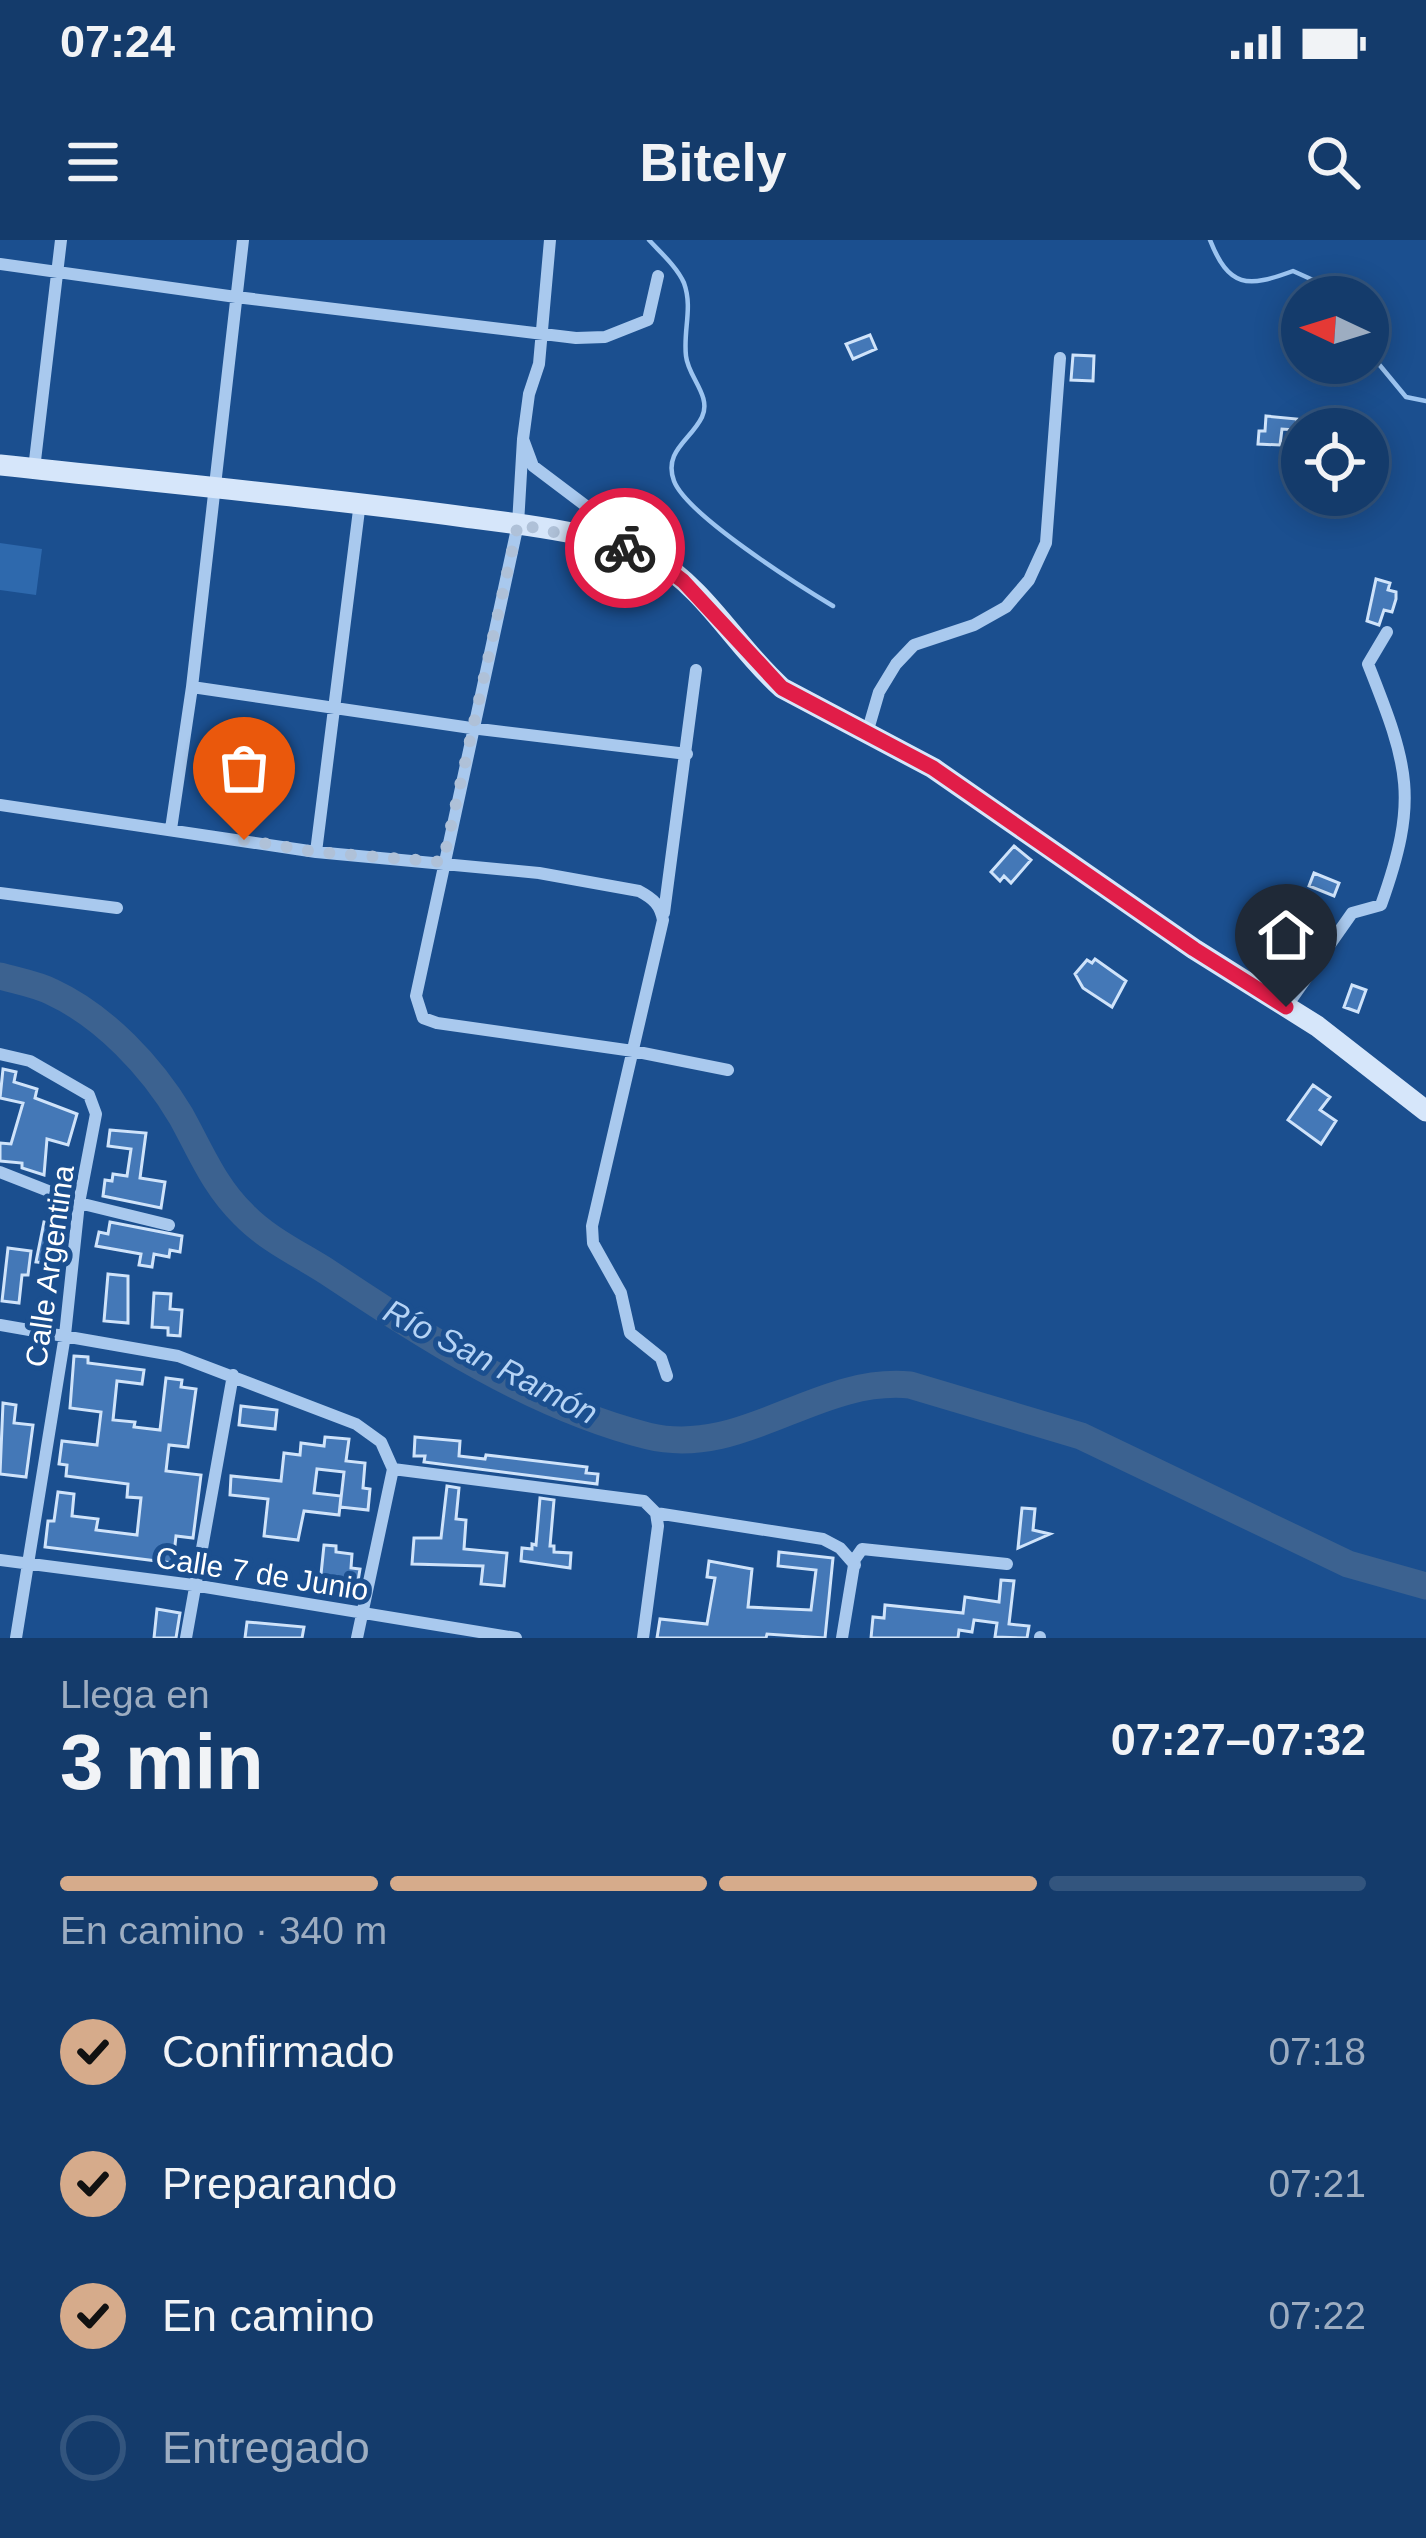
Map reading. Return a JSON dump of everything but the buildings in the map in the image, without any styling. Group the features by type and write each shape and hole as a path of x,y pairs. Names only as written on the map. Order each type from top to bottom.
{"main road":[{"path":"0,465 360,502 518,524 649,555 706,602 762,671 782,688 933,768 1286,1007 1426,1111"}],"street":[{"path":"34,469 61,240"},
{"path":"171,829 192,687 243,240"},
{"path":"550,240 539,364 523,439 518,524 416,996 423,1018 437,1023 728,1070"},
{"path":"0,264 575,338 605,337 648,320 658,276"},
{"path":"867,733 879,692 914,645 974,625 1006,607 1029,580 1046,543 1060,358"},
{"path":"523,439 533,466 649,555"},
{"path":"316,852 360,502"},
{"path":"1286,1007 1352,913 1381,905 1406,822 1406,776 1369,664 1388,632"},
{"path":"668,1376 662,1358 630,1333 621,1293 593,1243 592,1226 663,920 696,670"},
{"path":"192,687 687,754"},
{"path":"0,805 316,852 538,873 640,892 660,908 663,920"},
{"path":"0,893 117,908"},
{"name":"Calle Argentina","path":"0,1054 30,1061 89,1095 97,1114 79,1203 65,1335 16,1638"},
{"path":"0,1172 79,1203 170,1225"},
{"path":"0,1325 178,1356 356,1424 381,1442 393,1469 358,1638"},
{"path":"186,1638 233,1375"},
{"path":"393,1469 644,1501 656,1513 824,1539 855,1564"},
{"path":"643,1638 656,1513"},
{"path":"842,1638 862,1549 1007,1564"},
{"name":"Calle 7 de Junio","path":"0,1560 516,1638"}],"shaded area":[{"path":"0,543 42,549 36,595 0,590"}],"waterway":[{"path":"649,240 684,283 686,356 704,402 702,417 675,454 674,481 721,530 833,606"},
{"path":"1210,240 1225,267 1241,280 1263,280 1293,271 1304,276"},
{"path":"1389,376 1406,397 1426,401"},
{"name":"Río San Ramón","path":"0,976 71,1002 125,1045 169,1098 224,1192 262,1231 440,1344 563,1407 648,1436 682,1440 748,1428 843,1392 910,1385 1081,1436 1348,1564 1426,1586"}],"way so far":[{"path":"244,840 316,852 443,862 518,524 625,548"}],"route":[{"path":"625,548 649,555 683,581 782,688 933,768 1286,1007"}]}
